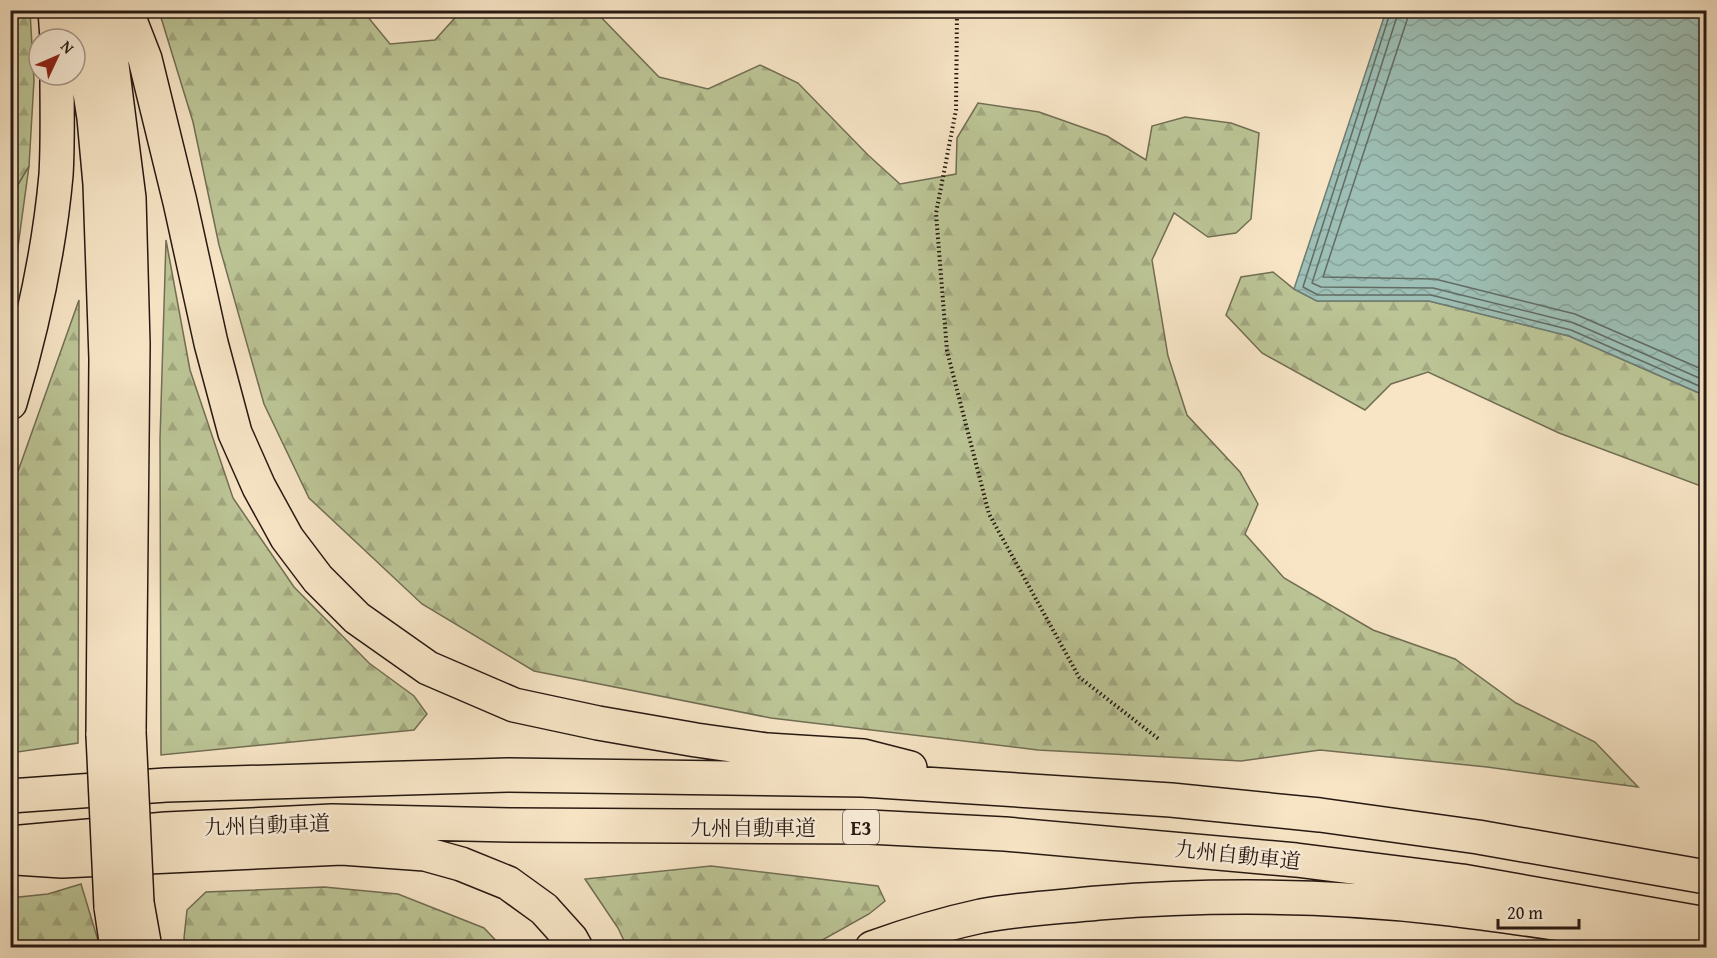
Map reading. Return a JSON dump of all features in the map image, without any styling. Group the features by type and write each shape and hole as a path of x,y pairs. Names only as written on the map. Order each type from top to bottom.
{"highway":[{"path":"55,10 56,27"},
{"path":"77,10 94,118 100,184 116,734 124,905 117,948"},
{"path":"105,10 127,188 133,344 116,734"},
{"path":"126,10 147,70 180,201 211,343 235,433 259,487 287,538 318,579 357,618 428,668 514,705 598,723 696,740 767,750 863,756 996,789"},
{"path":"10,403 31,330 45,253 56,175 57,87"},
{"name":"九州自動車道","path":"10,796 166,784 508,775 863,780 1171,800 1320,815 1478,837 1707,876"},
{"name":"九州自動車道","path":"10,843 166,829 333,822 869,827 937,830 1296,860 1462,881 1707,924"},
{"path":"10,857 62,861 342,848 425,854 461,864 508,883 544,909 571,939 576,948"},
{"path":"872,948 920,931 982,916 1127,901 1233,896 1334,900 1440,908 1538,920 1707,947"},
{"path":"124,905 145,948"}],"path":[{"path":"957,10 956,110 936,213 947,351 989,514 1079,677 1160,740"}],"green space":[{"path":"11,10 30,11 31,27 27,27 27,87 34,87 29,166 11,196"},
{"path":"159,11 363,11 390,44 435,40 461,11 595,11 659,77 708,89 760,65 798,83 868,155 900,184 956,174 957,138 978,103 1039,112 1107,136 1146,160 1152,126 1185,117 1231,123 1259,133 1251,219 1236,233 1208,237 1174,213 1152,260 1168,356 1187,415 1240,472 1258,504 1245,534 1284,578 1373,630 1455,659 1516,703 1595,742 1638,787 1487,767 1320,750 1241,761 1038,750 771,718 534,671 422,604 309,498 264,404 219,245 193,122"},
{"path":"29,166 17,254 11,332 11,196"},
{"path":"166,240 190,370 233,498 294,587 369,663 414,696 427,714 414,730 161,755 160,439"},
{"path":"1273,272 1294,289 1317,301 1429,301 1569,336 1706,396 1706,488 1559,433 1428,372 1391,384 1365,410 1262,353 1226,315 1241,277"},
{"path":"79,300 78,743 11,753 11,491"},
{"path":"711,866 878,886 885,901 869,914 810,947 627,947 618,928 585,879"},
{"path":"81,884 100,947 11,947 10,898 48,894"},
{"path":"324,887 398,894 484,928 502,947 186,947 184,938 187,910 206,892"}],"water":[{"path":"1386,11 1706,11 1706,396 1569,336 1429,301 1317,301 1294,289"}]}
